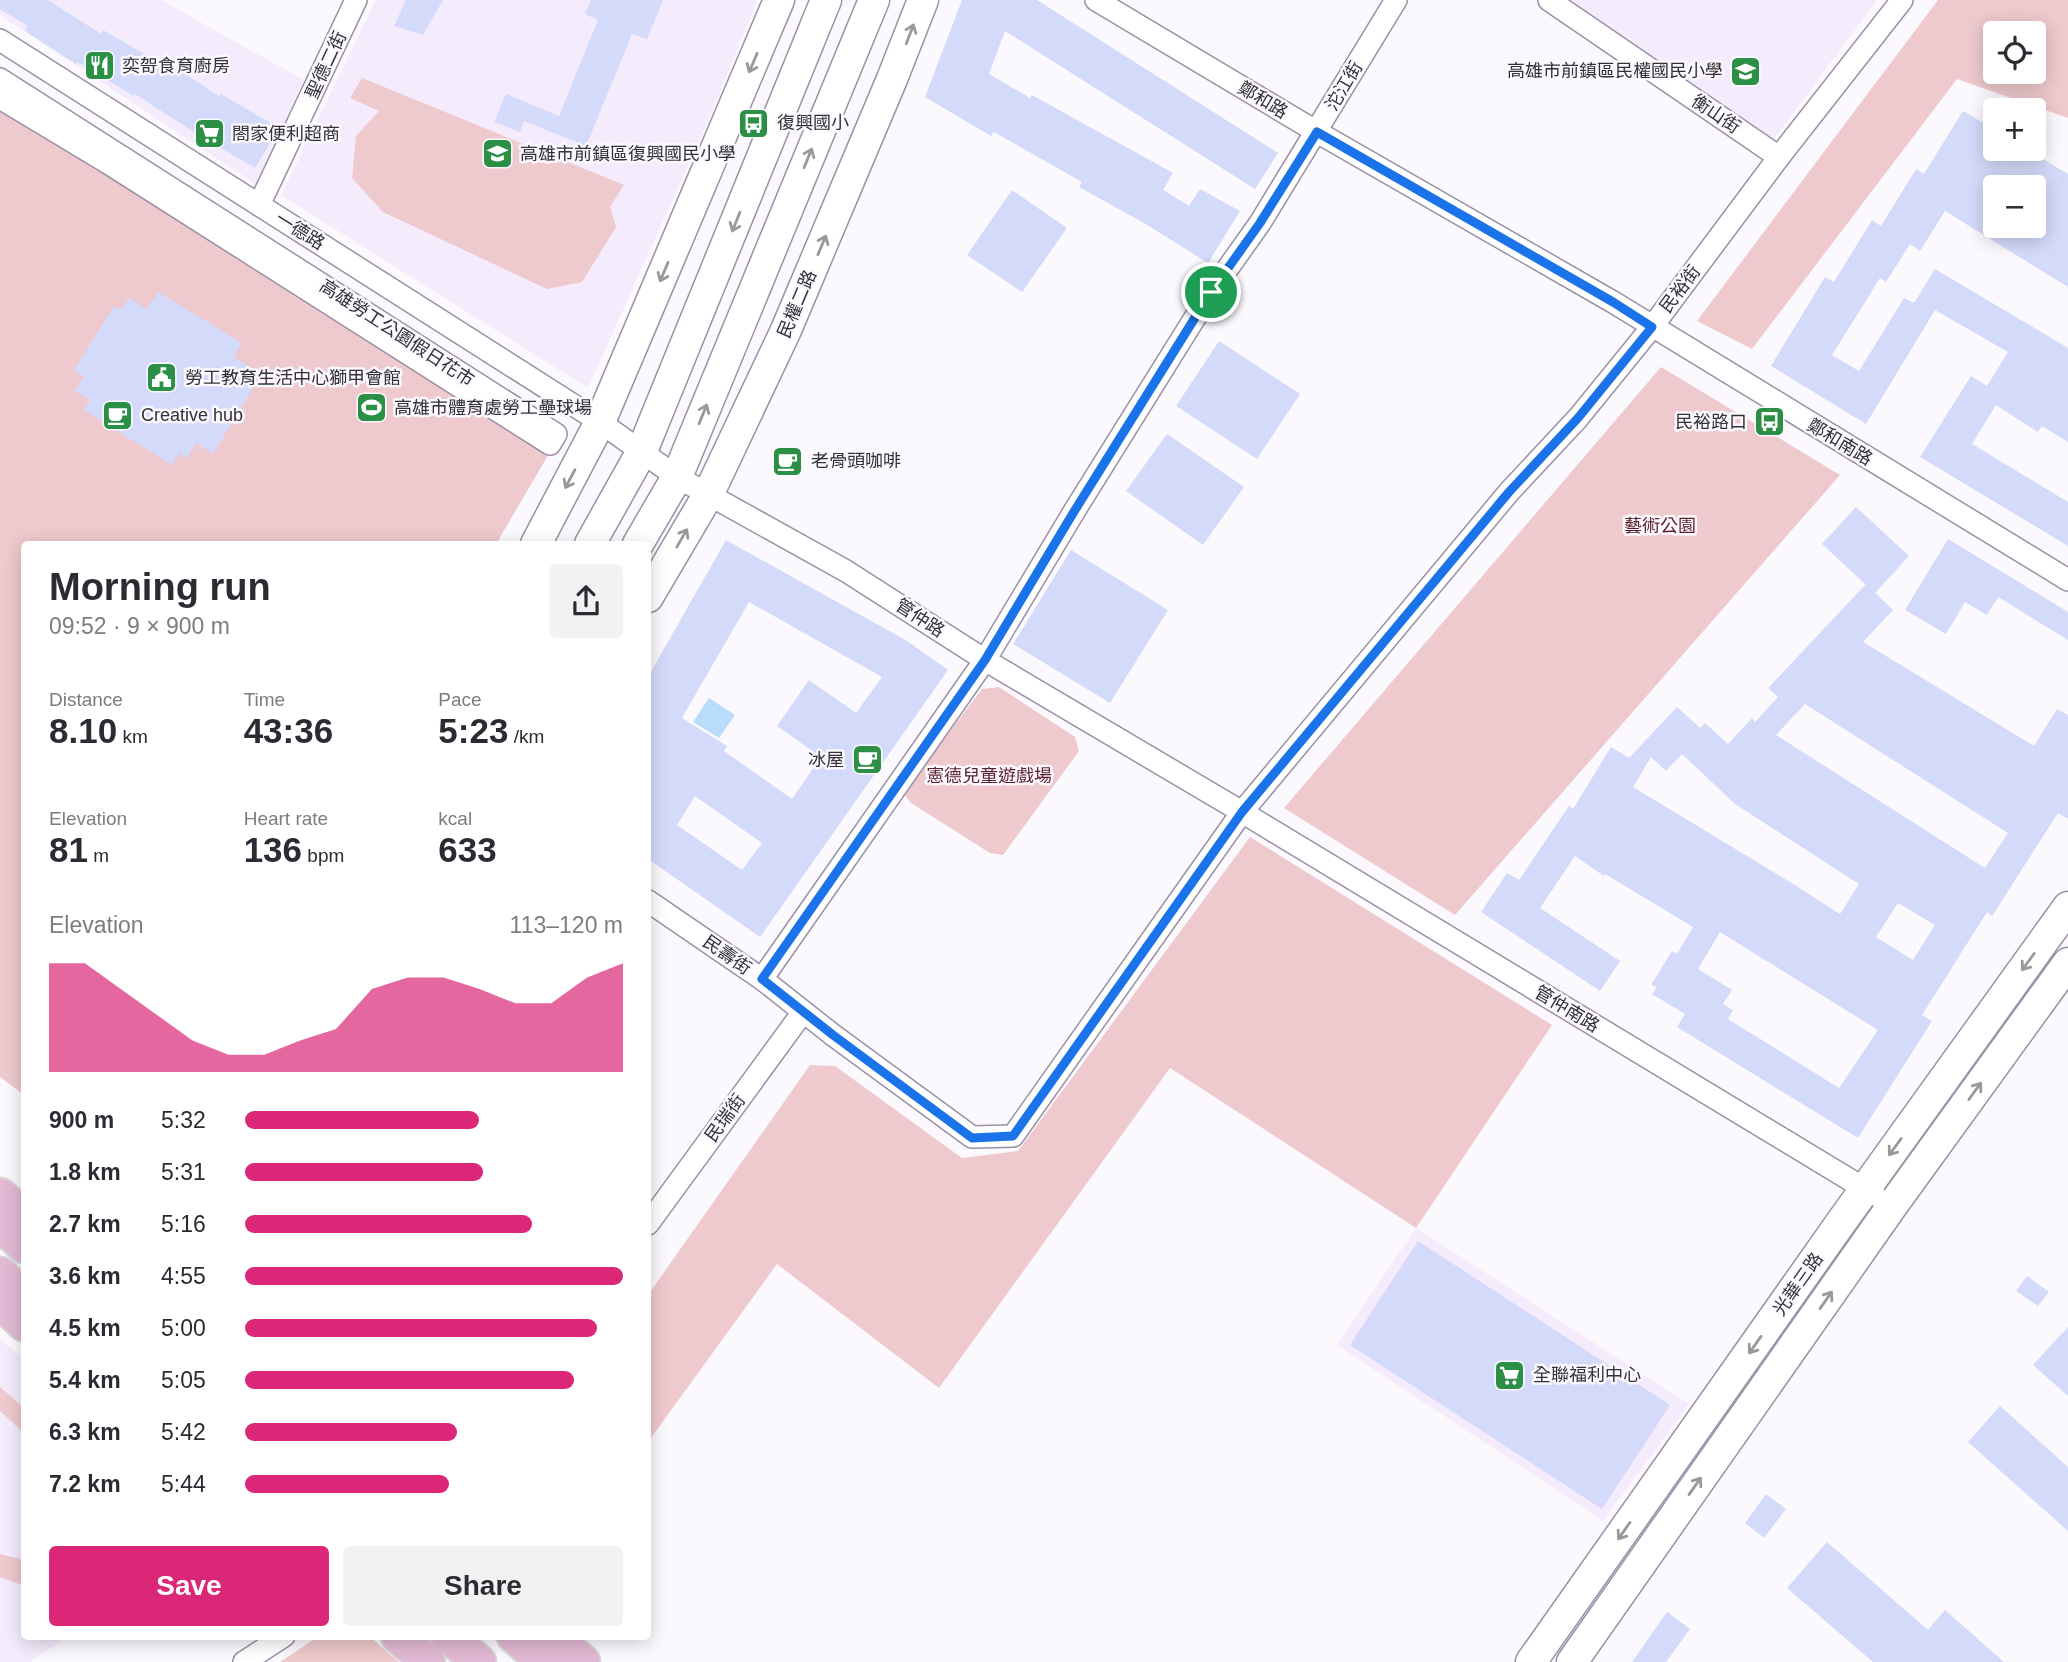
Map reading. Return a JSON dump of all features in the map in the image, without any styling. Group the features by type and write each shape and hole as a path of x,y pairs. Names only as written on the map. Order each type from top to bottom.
{"main road":[{"path":"0,1195 21,1213"},
{"path":"0,1224 21,1243"},
{"path":"0,1274 21,1293"},
{"path":"0,1302 21,1321"},
{"path":"403,1640 428,1662"},
{"path":"453,1640 479,1662"},
{"path":"518,1640 543,1662"},
{"path":"557,1640 583,1662"}],"street":[{"name":"聖德二街","path":"259,205 356,0"},
{"path":"538,541 600,422 779,0"},
{"path":"592,541 642,451 827,0"},
{"path":"640,541 677,477 874,0"},
{"name":"民權二路","path":"651,592 708,495 792,317 923,0"},
{"name":"鄭和路","path":"1096,0 1317,132 1613,302"},
{"name":"沱江街","path":"762,979 985,660 1075,510 1211,292 1260,223 1396,0"},
{"name":"衡山街","path":"1549,0 1779,157"},
{"name":"民裕街","path":"1013,1136 1242,812 1509,492 1578,418 1652,327 1779,157 1902,0"},
{"name":"一德路","path":"0,40 600,422"},
{"name":"高雄勞工公園假日花市","path":"0,79 556,435 550,444 108,163 0,98"},
{"name":"鄭和南路","path":"1613,302 2068,580"},
{"name":"管仲路","path":"600,422 677,477 846,571 985,660 1242,812"},
{"name":"管仲南路","path":"1242,812 1892,1206"},
{"name":"民壽街","path":"651,903 762,979 972,1138 1013,1136"},
{"name":"光華三路","path":"1531,1662 2068,907"},
{"name":"光華三路","path":"1572,1662 1892,1206 2068,963"},
{"name":"民瑞街","path":"651,1220 803,1012"},
{"path":"244,1662 278,1640"}],"shaded area":[{"path":"0,0 161,0 304,80 257,185 0,15"},
{"name":"高雄市前鎮區復興國民小學","path":"376,0 757,0 712,112 588,388 281,195"},
{"name":"高雄市前鎮區民權國民小學","path":"1565,0 1877,0 1771,143"},
{"name":"全聯福利中心","path":"1416,1228 1689,1404 1603,1521 1337,1345"},
{"path":"0,1338 21,1357 21,1640 63,1640 30,1662 0,1662"}],"green space":[{"path":"1938,0 2068,0 2068,118 2046,110 2046,98 2011,98 1957,79 1752,349 1697,321"},
{"path":"362,78 624,185 610,207 616,227 582,282 547,289 383,212 352,178 356,136 379,111 350,98"},
{"path":"0,93 550,452 498,541 21,541 21,1093 0,1077"},
{"name":"藝術公園","path":"1661,367 1840,475 1455,915 1284,808"},
{"name":"憲德兒童遊戲場","path":"999,687 1075,737 1079,751 1003,855 990,853 911,803 903,793 982,689"},
{"path":"1250,837 1552,1025 1416,1228 1170,1068 939,1388 777,1264 651,1438 651,1291 810,1065 835,1066 962,1158 1018,1151"},
{"path":"0,1387 21,1405 21,1430 0,1411"},
{"path":"0,1554 21,1559 21,1584 0,1577"},
{"path":"313,1640 374,1640 399,1662 280,1662"}],"water":[{"path":"709,698 735,715 719,738 693,722"}],"building":[{"path":"0,0 48,0 101,34 103,30 164,65 166,62 219,96 221,94 279,128 255,168 135,94 134,96 77,62 76,64 25,31 28,26 0,9"},
{"path":"406,0 443,0 423,35 394,26"},
{"path":"591,0 663,0 647,39 632,34 586,146 524,121 520,132 494,122 506,94 559,116 598,20 585,14"},
{"path":"962,0 1037,0 1278,153 1255,189 1005,31 989,74 1173,173 1163,190 1189,206 1200,189 1240,211 1208,263 1079,187 1082,182 994,132 991,136 925,97"},
{"path":"1963,111 1983,123 1983,161 2046,161 2068,174 2068,287 1989,238 2046,238 2046,175 1983,175 1983,234 1945,211 1920,251 1910,244 1886,282 1880,278 1832,355 1859,371 1904,298 1914,303 1935,269 2068,348 2068,442 2042,426 2038,432 1996,405 1972,444 2068,502 2068,546 1920,457 1971,376 1987,386 2008,352 1935,310 1866,424 1771,366 1825,277 1834,282 1872,220 1881,226 1916,169 1924,174"},
{"path":"1012,190 1067,228 1022,292 967,255"},
{"name":"勞工教育生活中心獅甲會館","path":"158,292 242,343 234,357 249,366 240,380 253,388 213,454 196,443 187,458 180,453 172,465 84,410 90,400 75,391 84,376 74,370 114,306 121,310 129,298 147,309"},
{"path":"1219,341 1300,394 1257,459 1176,406"},
{"path":"1167,434 1244,487 1203,545 1126,491"},
{"path":"1856,507 1909,556 1875,593 1822,544"},
{"path":"1948,539 2068,612 2068,640 1998,597 1987,615 1965,602 1946,634 1905,610"},
{"path":"726,540 907,641 948,670 760,937 651,861 651,672","holes":["749,602 882,677 856,713 809,680 777,726 821,757 792,799 724,751 727,746 682,718","695,796 762,843 742,870 677,825"]},
{"path":"1071,550 1168,610 1110,703 1013,644"},
{"path":"1866,584 1893,610 1863,642 2034,746 2057,709 2068,715 2068,819 2058,813 1992,916 1987,912 1922,1015 1932,1021 1858,1138 1677,1027 1685,1014 1652,994 1657,987 1651,985 1672,951 1677,954 1693,927 1605,874 1604,876 1575,856 1540,908 1620,961 1600,991 1481,912 1507,873 1519,880 1569,806 1573,809 1611,747 1629,758 1677,707 1700,728 1705,723 1728,744 1752,718 1755,722 1778,697 1768,688","holes":["1805,704 2008,833 1985,868 1776,735","1682,754 1735,804 1859,884 1840,914 1633,787 1651,757 1666,771","1898,903 1935,925 1913,960 1876,937","1720,932 1878,1030 1839,1088 1728,1019 1733,1010 1723,1004 1732,990 1698,969"]},
{"name":"全聯福利中心","path":"1418,1241 1670,1405 1602,1509 1350,1345"},
{"path":"2027,1276 2049,1292 2038,1306 2016,1291"},
{"path":"2068,1327 2068,1396 2033,1365"},
{"path":"2000,1406 2068,1467 2068,1531 1968,1442"},
{"path":"1766,1494 1786,1509 1764,1538 1745,1523"},
{"path":"1827,1542 1928,1630 1945,1610 2004,1662 1873,1662 1787,1588"},
{"path":"1667,1612 1690,1629 1666,1662 1632,1662"}],"place":[{"name":"奕哿食育廚房","path":"99,66"},
{"name":"高雄市前鎮區民權國民小學","path":"1746,71"},
{"name":"復興國小","path":"754,123"},
{"name":"閤家便利超商","path":"209,134"},
{"name":"高雄市前鎮區復興國民小學","path":"497,154"},
{"name":"勞工教育生活中心獅甲會館","path":"162,378"},
{"name":"高雄市體育處勞工壘球場","path":"371,408"},
{"name":"Creative hub","path":"118,415"},
{"name":"民裕路口","path":"1770,422"},
{"name":"老骨頭咖啡","path":"788,461"},
{"name":"冰屋","path":"867,760"},
{"name":"全聯福利中心","path":"1510,1375"}],"route":[{"path":"1317,132 1652,327 1578,418 1509,492 1242,812 1013,1136 972,1138 762,979 985,660 1211,292 1260,223 1317,132"}]}
